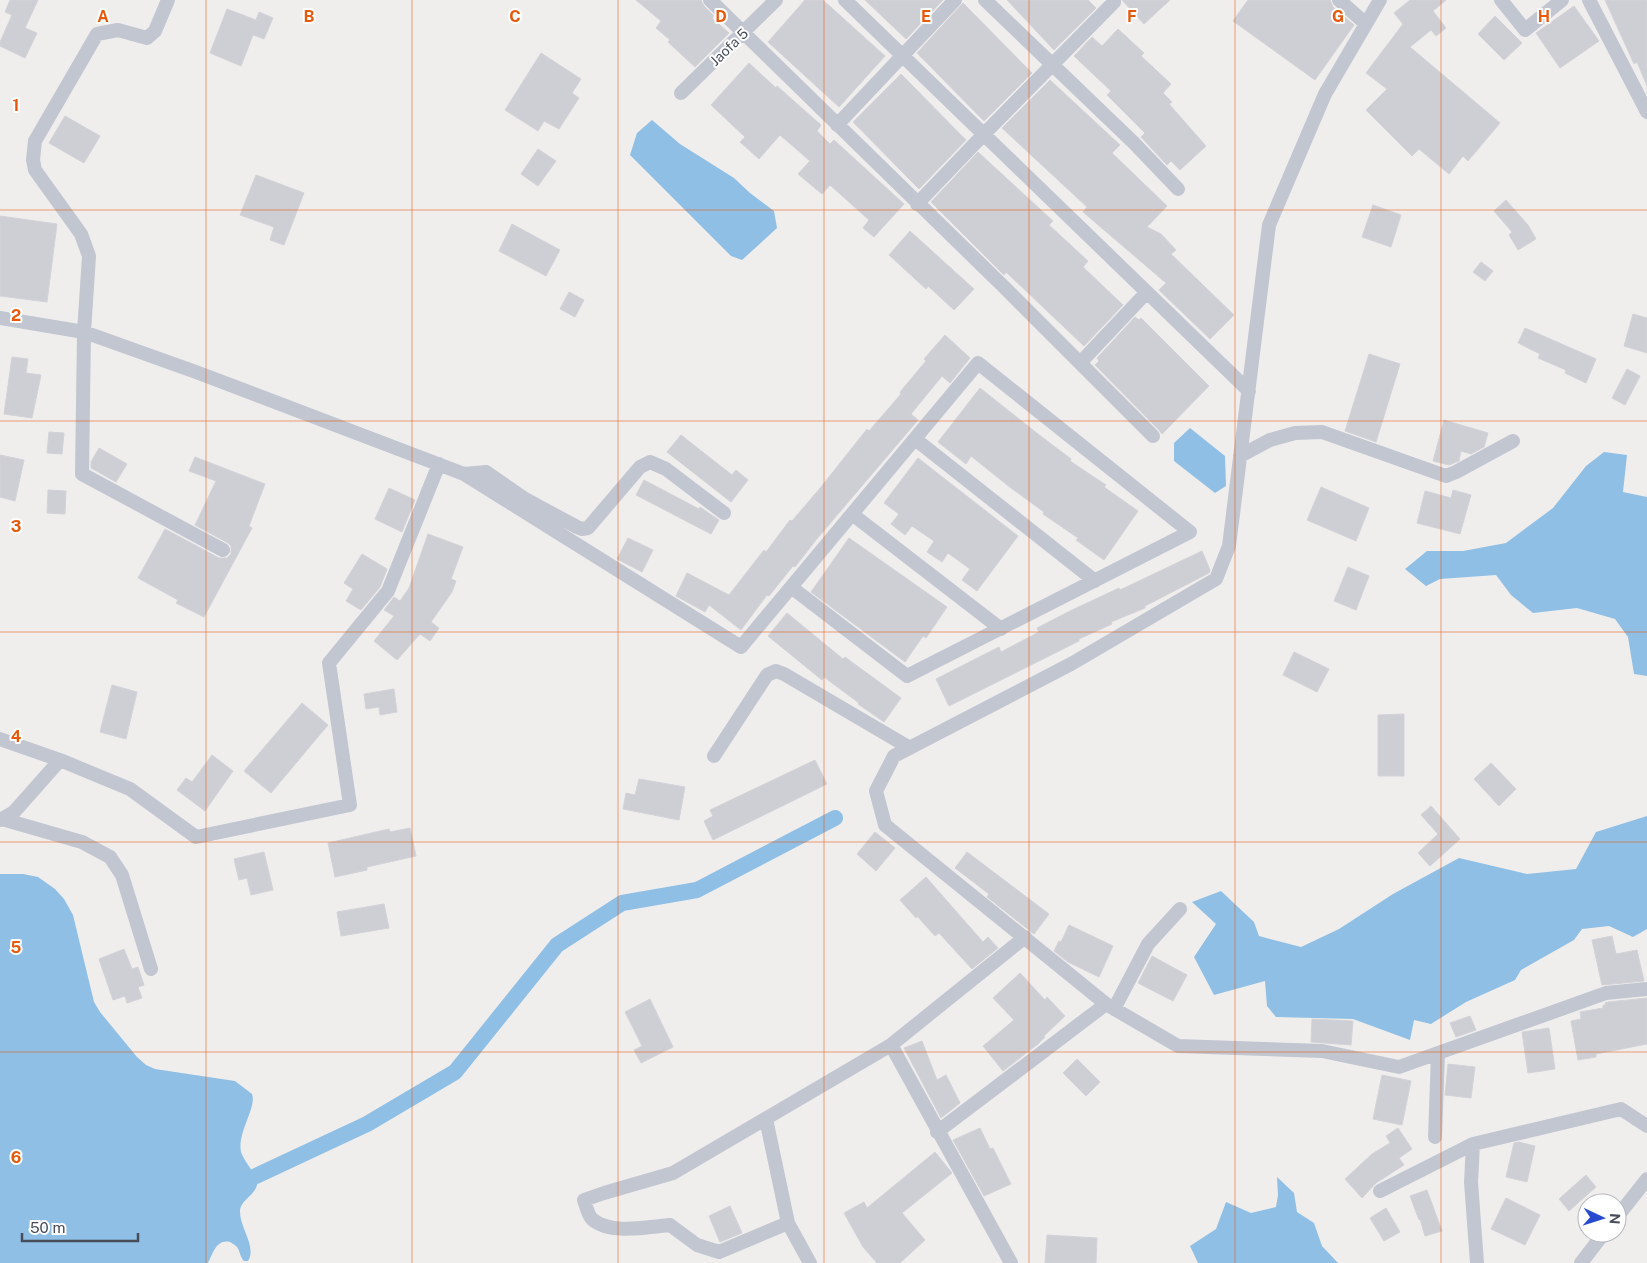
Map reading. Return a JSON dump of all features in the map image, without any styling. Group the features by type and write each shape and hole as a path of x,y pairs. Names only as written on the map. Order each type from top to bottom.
{"street":[{"path":"168,0 156,31 147,38 118,30 97,34 35,142 32,160 35,170 82,234 89,256 84,332 82,474 223,550"},
{"path":"710,0 1002,285 1153,436"},
{"name":"Jaofa 5","path":"681,93 776,0"},
{"path":"845,0 1249,391"},
{"path":"837,125 955,0"},
{"path":"985,0 1134,143 1178,189"},
{"path":"917,204 1114,2 1113,0"},
{"path":"1339,0 1366,24"},
{"path":"1380,0 1325,94 1269,226 1229,546 1216,579 1071,664 894,756 876,791 885,824 1110,1006 1178,1046 1322,1051 1400,1068 1606,993 1647,988"},
{"path":"1501,0 1525,30 1562,0"},
{"path":"1589,0 1647,112"},
{"path":"1080,363 1147,292"},
{"path":"0,318 84,332 196,372 464,474 741,647 915,438 978,364 1190,532 907,676 791,587"},
{"path":"1240,456 1270,440 1295,433 1322,432 1446,476 1513,441"},
{"path":"915,438 1095,581"},
{"path":"464,474 486,472 525,499 586,530 640,467 650,462 666,469 724,513"},
{"path":"0,739 60,760 130,789 196,837 350,805 329,663 388,591 439,464"},
{"path":"852,514 1001,628"},
{"path":"714,756 766,675 776,671 910,748"},
{"path":"1,819 14,812 60,760"},
{"path":"1,819 82,842 110,857 122,874 151,969"},
{"path":"937,1132 1110,1006 1148,944 1180,909"},
{"path":"788,1223 720,1252 697,1244 670,1225 630,1229 602,1225 590,1217 584,1200 673,1173 891,1045 1025,937"},
{"path":"891,1045 937,1132 1011,1263"},
{"path":"1435,1136 1438,1053"},
{"path":"1380,1191 1473,1144 1621,1109 1647,1126"},
{"path":"766,1119 788,1223 810,1263"},
{"path":"1473,1144 1471,1182 1477,1263"},
{"path":"1627,1205 1647,1180"},
{"path":"1581,1263 1596,1243"}],"water":[{"path":"652,120 680,144 734,178 774,211 777,228 742,260 731,256 630,155 637,133"},
{"path":"1190,428 1225,456 1226,486 1215,493 1174,461 1174,443"},
{"path":"1604,452 1627,455 1623,492 1647,497 1647,676 1634,674 1628,637 1615,619 1577,608 1533,613 1511,595 1496,575 1440,579 1426,586 1405,569 1427,551 1463,551 1506,543 1553,508 1586,466"},
{"path":"1647,816 1647,929 1633,937 1609,926 1582,929 1574,940 1521,970 1515,980 1466,1002 1431,1024 1414,1020 1410,1040 1353,1019 1276,1017 1267,1006 1265,981 1214,995 1194,957 1216,924 1192,902 1221,891 1254,922 1259,936 1301,947 1339,929 1393,894 1459,858 1527,874 1576,869 1596,832"},
{"path":"0,874 23,874 38,877 55,889 64,899 73,915 94,1002 137,1057 146,1065 155,1069 235,1081 252,1094 252,1106 241,1144 242,1155 258,1179 255,1189 243,1203 240,1212 251,1250 248,1261 244,1261 235,1246 230,1242 225,1242 218,1245 208,1263 0,1263"},
{"path":"1277,1177 1294,1193 1297,1212 1314,1223 1322,1246 1338,1263 1198,1263 1190,1246 1216,1229 1226,1202 1251,1213 1276,1207 1278,1195"}],"building":[{"path":"10,0 38,0 25,28 37,33 25,58 0,46 12,15 5,12"},
{"path":"636,0 701,0 714,16 712,18 729,33 695,67 656,28 661,21"},
{"path":"805,0 823,0 885,56 839,107 768,42"},
{"path":"865,0 943,0 906,39"},
{"path":"1007,0 1088,0 1096,8 1054,50"},
{"path":"1122,0 1170,0 1144,24"},
{"path":"1248,0 1330,0 1333,7 1354,25 1315,80 1233,21"},
{"path":"1410,0 1446,0 1433,11 1446,28 1436,36 1431,30 1410,47 1500,123 1468,161 1463,156 1449,174 1419,149 1412,156 1366,110 1387,89 1366,73 1403,24 1394,13"},
{"path":"1605,0 1647,0 1647,86 1637,62 1634,64"},
{"path":"963,3 1032,73 984,121 917,53"},
{"path":"1574,6 1599,41 1560,68 1536,33"},
{"path":"227,9 256,20 259,12 273,18 264,39 253,35 241,66 210,53"},
{"path":"1495,16 1522,43 1504,60 1478,34"},
{"path":"1118,29 1144,53 1141,56 1171,84 1163,93 1172,102 1169,104 1206,146 1180,170 1171,161 1167,165 1141,137 1145,133 1107,95 1111,91 1074,56 1092,37 1102,46"},
{"path":"541,53 581,79 572,93 579,98 559,129 544,121 538,131 505,110"},
{"path":"749,63 821,125 817,131 830,144 834,140 904,204 874,237 863,228 869,220 830,185 822,194 798,174 810,161 780,135 759,159 740,142 745,137 711,105"},
{"path":"901,74 966,140 919,189 853,122"},
{"path":"1050,80 1120,145 1112,153 1167,206 1147,227 1161,234 1176,250 1171,254 1234,315 1210,339 1159,290 1166,283 1083,212 1087,207 1002,128"},
{"path":"65,116 100,136 84,163 49,143"},
{"path":"538,149 556,161 538,186 521,174"},
{"path":"978,152 1053,221 1049,225 1088,261 1083,267 1123,305 1084,346 1006,272 1004,275 931,202"},
{"path":"256,175 304,193 284,245 270,240 274,227 240,215"},
{"path":"1506,200 1528,225 1536,239 1518,250 1509,235 1512,232 1494,211"},
{"path":"1373,205 1401,215 1391,247 1362,237"},
{"path":"0,216 57,224 47,302 0,296"},
{"path":"512,224 560,250 546,276 499,251"},
{"path":"910,231 974,289 954,310 928,286 926,289 889,255"},
{"path":"1481,262 1493,271 1485,281 1473,272"},
{"path":"569,292 584,300 575,317 560,309"},
{"path":"1633,314 1647,318 1647,353 1624,346"},
{"path":"1135,317 1139,320 1141,318 1209,386 1162,434 1095,365 1099,361 1097,358"},
{"path":"1525,328 1596,359 1586,383 1565,373 1566,370 1538,358 1540,354 1518,343"},
{"path":"945,335 970,358 950,383 942,376 911,414 918,420 795,567 793,566 769,596 767,595 741,630 709,605 705,612 676,596 687,573 729,595 764,550 766,552 790,520 792,521 821,487 867,429 869,431 901,394 900,392 926,361 924,359"},
{"path":"1369,354 1400,364 1376,442 1345,431"},
{"path":"12,357 28,359 26,373 41,375 32,418 4,414"},
{"path":"1627,369 1640,376 1625,405 1612,398"},
{"path":"980,388 1071,459 1070,461 1106,485 1104,487 1138,511 1104,560 971,456 966,464 938,442"},
{"path":"1444,420 1488,433 1484,447 1471,454 1461,451 1459,461 1449,465 1433,461"},
{"path":"49,432 64,433 62,454 47,453"},
{"path":"681,435 732,475 736,470 748,480 731,502 667,452"},
{"path":"99,448 127,464 116,482 91,468 91,462"},
{"path":"0,455 24,460 15,501 0,497"},
{"path":"195,457 265,484 249,526 252,528 204,617 176,603 178,600 138,578 165,529 219,558 227,558 231,554 231,546 228,543 195,525 216,481 189,471"},
{"path":"918,458 1018,536 977,591 962,580 970,569 948,553 942,562 927,552 934,541 912,526 905,535 891,524 899,514 884,503"},
{"path":"644,480 699,509 700,507 719,520 711,534 636,495"},
{"path":"1321,487 1369,508 1356,541 1307,520"},
{"path":"389,488 415,500 402,532 375,519"},
{"path":"48,490 66,491 65,514 47,513"},
{"path":"1453,490 1471,495 1460,534 1417,523 1425,491 1451,498"},
{"path":"428,534 463,547 451,579 456,581 452,592 431,622 439,628 430,641 420,634 397,660 374,641 394,616 384,610 394,597 400,601 409,588"},
{"path":"628,538 653,550 642,572 617,559"},
{"path":"849,538 947,607 926,638 923,636 905,662 811,592"},
{"path":"1202,551 1210,570 1209,573 1145,606 1145,608 1111,622 1112,624 949,706 936,679 999,647 1001,652 1039,632 1037,628 1070,611 1119,588 1120,590"},
{"path":"362,554 387,569 380,587 361,610 346,601 353,589 344,583"},
{"path":"1348,567 1369,576 1356,610 1334,601"},
{"path":"787,613 843,659 845,657 901,698 884,722 824,677 822,680 768,636"},
{"path":"1294,652 1329,669 1317,692 1283,675"},
{"path":"112,685 137,692 126,739 100,732"},
{"path":"394,689 397,712 380,715 379,707 366,709 364,694"},
{"path":"302,703 328,725 271,793 244,771"},
{"path":"1404,714 1404,776 1378,776 1378,715"},
{"path":"212,755 233,771 205,811 177,790 186,778 192,782"},
{"path":"815,760 827,784 713,840 704,821 713,816 710,810"},
{"path":"1491,763 1516,789 1499,806 1474,779"},
{"path":"639,779 685,787 679,820 623,809 626,793 635,795"},
{"path":"1431,806 1460,839 1430,866 1418,853 1438,834 1421,815"},
{"path":"410,828 416,856 367,867 367,870 335,877 328,843 389,829 390,832"},
{"path":"875,832 895,848 876,871 857,854"},
{"path":"264,852 273,890 251,895 247,878 239,880 234,859"},
{"path":"967,852 1049,914 1034,934 987,897 989,894 955,868"},
{"path":"926,877 983,942 988,937 998,948 972,969 939,933 935,936 900,900"},
{"path":"384,904 389,928 341,936 337,912"},
{"path":"1069,925 1113,946 1099,977 1068,962 1054,951 1059,941 1061,942"},
{"path":"1612,936 1616,954 1637,950 1644,981 1602,985 1592,940"},
{"path":"124,949 132,969 138,967 144,985 138,987 142,998 127,1003 125,996 113,1000 99,959"},
{"path":"1152,956 1187,975 1173,1001 1138,983"},
{"path":"1020,973 1045,1000 1047,997 1065,1016 1038,1044 1003,1071 983,1046 1014,1020 993,998"},
{"path":"1647,998 1647,1044 1596,1054 1596,1057 1578,1060 1571,1021 1581,1019 1580,1012 1603,1008 1603,1005 1606,1005 1605,1003 1608,1002"},
{"path":"650,999 673,1047 641,1063 634,1050 642,1046 625,1012"},
{"path":"1470,1016 1476,1030 1456,1037 1450,1023"},
{"path":"1312,1019 1353,1021 1351,1045 1311,1042"},
{"path":"1549,1028 1555,1069 1528,1073 1522,1032"},
{"path":"922,1041 937,1080 946,1075 960,1103 941,1118 904,1048"},
{"path":"1077,1059 1100,1082 1086,1096 1063,1073"},
{"path":"1448,1064 1475,1067 1471,1098 1445,1095"},
{"path":"1382,1075 1411,1081 1402,1125 1373,1119"},
{"path":"980,1128 990,1149 993,1148 1011,1184 984,1196 953,1140"},
{"path":"1398,1128 1412,1149 1399,1158 1404,1165 1376,1183 1362,1198 1345,1179 1372,1154 1390,1143 1386,1136"},
{"path":"1519,1142 1535,1146 1527,1182 1506,1177 1514,1143"},
{"path":"935,1152 952,1173 902,1213 925,1240 900,1263 877,1263 863,1247 844,1213 864,1202 867,1208"},
{"path":"1586,1175 1596,1187 1589,1193 1577,1193 1577,1204 1569,1211 1559,1199"},
{"path":"1427,1190 1442,1231 1425,1236 1410,1196"},
{"path":"1506,1198 1540,1215 1525,1245 1491,1229"},
{"path":"730,1206 742,1233 720,1242 709,1216"},
{"path":"1386,1208 1400,1232 1384,1241 1370,1218"},
{"path":"1047,1235 1097,1238 1096,1263 1045,1263"}],"waterway":[{"path":"256,1176 367,1124 455,1072 557,945 622,903 697,890 835,818"}]}
